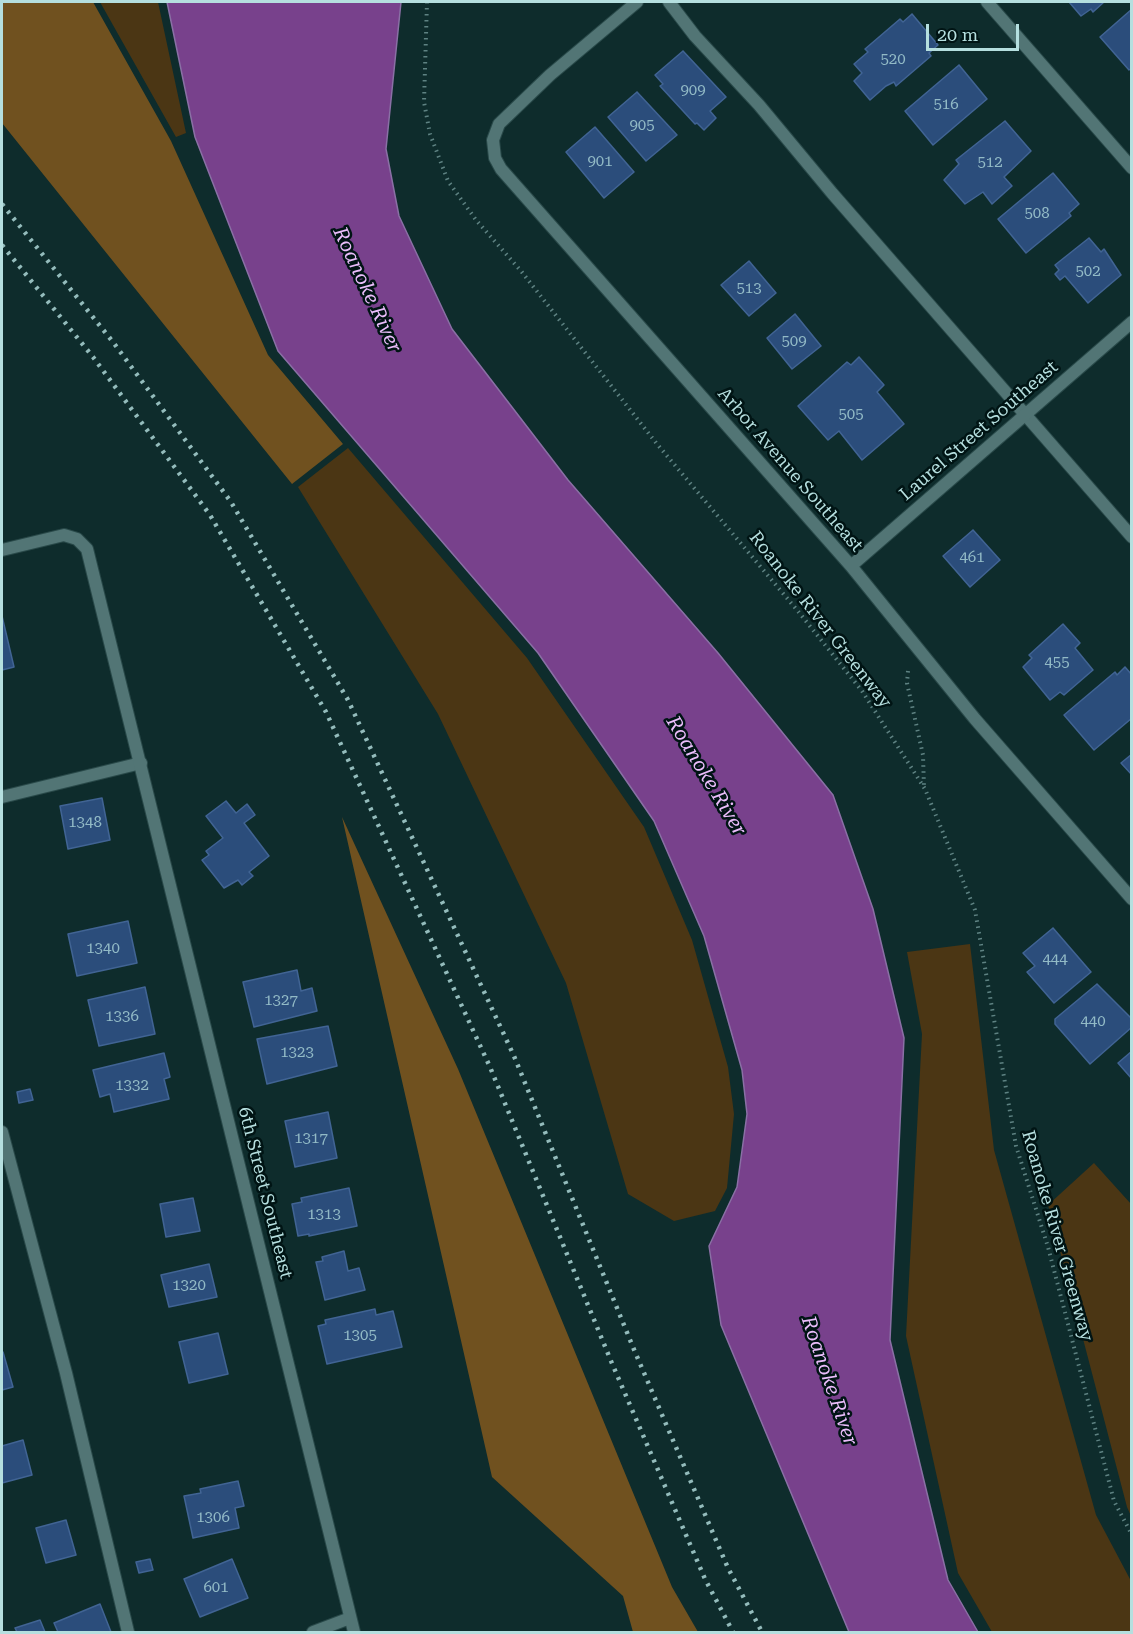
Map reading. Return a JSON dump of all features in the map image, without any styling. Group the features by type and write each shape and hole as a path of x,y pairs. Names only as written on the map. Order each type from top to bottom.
{"street":[{"name":"Arbor Avenue Southeast","path":"637,2 560,67 499,124 493,140 495,158 501,169 850,566 975,719 1131,899"},
{"path":"669,2 695,36 759,105 832,194 1131,537"},
{"path":"987,2 1131,168"},
{"name":"Laurel Street Southeast","path":"850,566 1131,322"},
{"name":"6th Street Southeast","path":"2,550 64,536 77,539 87,549 354,1632"},
{"path":"2,796 141,763"},
{"path":"2,1132 66,1373 128,1632"},
{"path":"313,1632 350,1618"}],"path":[{"name":"Roanoke River Greenway","path":"427,2 424,102 430,134 448,181 476,220 521,272 657,444 862,691 924,789 975,910 1016,1146 1048,1247 1114,1501 1131,1535"},
{"path":"911,640 907,683 923,754 924,789"}],"shaded area":[{"path":"2,2 93,2 171,141 268,355 343,444 292,484 2,123"},
{"path":"100,2 158,2 186,133 176,137"},
{"path":"348,448 527,658 644,827 692,940 728,1067 734,1114 727,1188 715,1211 674,1221 628,1194 566,983 438,714 298,487"},
{"path":"342,817 458,1069 672,1587 698,1632 633,1632 623,1596 492,1477"},
{"path":"970,944 994,1150 1096,1515 1131,1581 1131,1632 992,1632 958,1573 906,1336 922,1034 907,952"},
{"path":"1094,1163 1131,1204 1131,1516 1048,1205"}],"water":[{"name":"Roanoke River","path":"167,2 401,2 386,149 399,216 452,329 568,480 718,653 833,795 873,909 904,1038 890,1340 948,1580 978,1632 849,1632 721,1325 709,1246 737,1187 747,1114 742,1070 704,936 654,821 538,653 278,351 195,137"}],"building":[{"path":"1069,2 1104,2 1093,12 1091,9 1081,16"},
{"path":"1132,9 1132,68 1129,70 1100,37"},
{"path":"912,14 938,45 929,53 931,56 896,86 894,82 886,86 870,100 854,81 862,73 854,64 868,52 865,49 900,19 903,22"},
{"path":"683,51 726,97 710,111 716,118 704,130 697,123 695,124 660,86 663,84 655,75"},
{"path":"959,65 987,99 933,145 905,111"},
{"path":"637,92 677,135 646,161 608,117"},
{"path":"1005,121 1031,151 1004,177 1012,186 992,204 983,192 965,204 944,180 959,164 956,160"},
{"path":"595,127 634,172 604,198 566,152"},
{"path":"1053,173 1079,204 1069,213 1071,216 1026,253 998,219"},
{"path":"1089,238 1101,252 1104,249 1121,275 1088,303 1065,276 1060,280 1055,274 1059,270 1055,265"},
{"path":"749,261 776,293 749,316 721,285"},
{"path":"795,314 821,346 792,369 767,338"},
{"path":"859,357 884,385 877,392 904,424 862,460 839,431 828,440 798,406 847,362 851,365"},
{"path":"973,530 1000,560 970,587 943,556"},
{"path":"2,616 14,667 2,670"},
{"path":"1063,624 1080,643 1075,648 1093,670 1064,695 1060,692 1050,700 1023,667 1032,658 1029,655"},
{"path":"1125,667 1132,675 1132,718 1094,750 1064,715 1115,672 1117,675"},
{"path":"1132,754 1132,775 1121,763"},
{"path":"102,798 110,840 68,849 60,806"},
{"path":"226,801 236,813 247,804 255,815 244,823 269,856 249,872 253,876 242,885 238,880 224,888 202,860 209,855 206,851 223,838 206,816"},
{"path":"128,921 137,963 77,976 68,934"},
{"path":"1053,928 1091,972 1054,1003 1027,972 1035,966 1023,953"},
{"path":"297,970 301,991 312,988 317,1011 254,1027 243,982"},
{"path":"1097,984 1132,1019 1132,1027 1090,1064 1055,1024 1055,1019"},
{"path":"145,987 155,1034 99,1046 88,1000"},
{"path":"328,1026 337,1066 267,1084 257,1039"},
{"path":"1132,1051 1132,1079 1118,1063"},
{"path":"164,1053 170,1077 164,1079 169,1099 114,1112 110,1094 100,1097 93,1070"},
{"path":"30,1089 33,1100 19,1103 17,1092"},
{"path":"328,1112 337,1158 295,1167 285,1121"},
{"path":"349,1188 357,1226 309,1236 309,1234 298,1236 292,1204 302,1202 301,1198"},
{"path":"193,1198 200,1231 166,1237 160,1204"},
{"path":"344,1251 348,1271 359,1268 365,1290 325,1300 316,1262 323,1261 322,1257"},
{"path":"209,1264 217,1297 169,1307 161,1275"},
{"path":"375,1309 376,1315 393,1311 402,1347 327,1364 318,1326 326,1324 325,1320"},
{"path":"218,1333 228,1374 189,1383 179,1342"},
{"path":"2,1353 13,1387 2,1390"},
{"path":"23,1440 32,1475 2,1483 2,1446"},
{"path":"238,1481 244,1506 235,1508 239,1528 193,1538 184,1496 201,1493 200,1489"},
{"path":"66,1520 76,1555 46,1563 36,1528"},
{"path":"150,1559 153,1570 139,1573 136,1562"},
{"path":"232,1559 248,1598 200,1617 184,1579"},
{"path":"100,1604 111,1632 58,1632 54,1623"},
{"path":"40,1620 45,1632 17,1632 15,1628"}],"railway":[{"path":"2,204 113,342 231,502 348,700 514,1056 635,1352 728,1568 762,1632"},
{"path":"2,245 93,357 210,515 326,712 490,1067 611,1361 705,1579 733,1632"}]}
